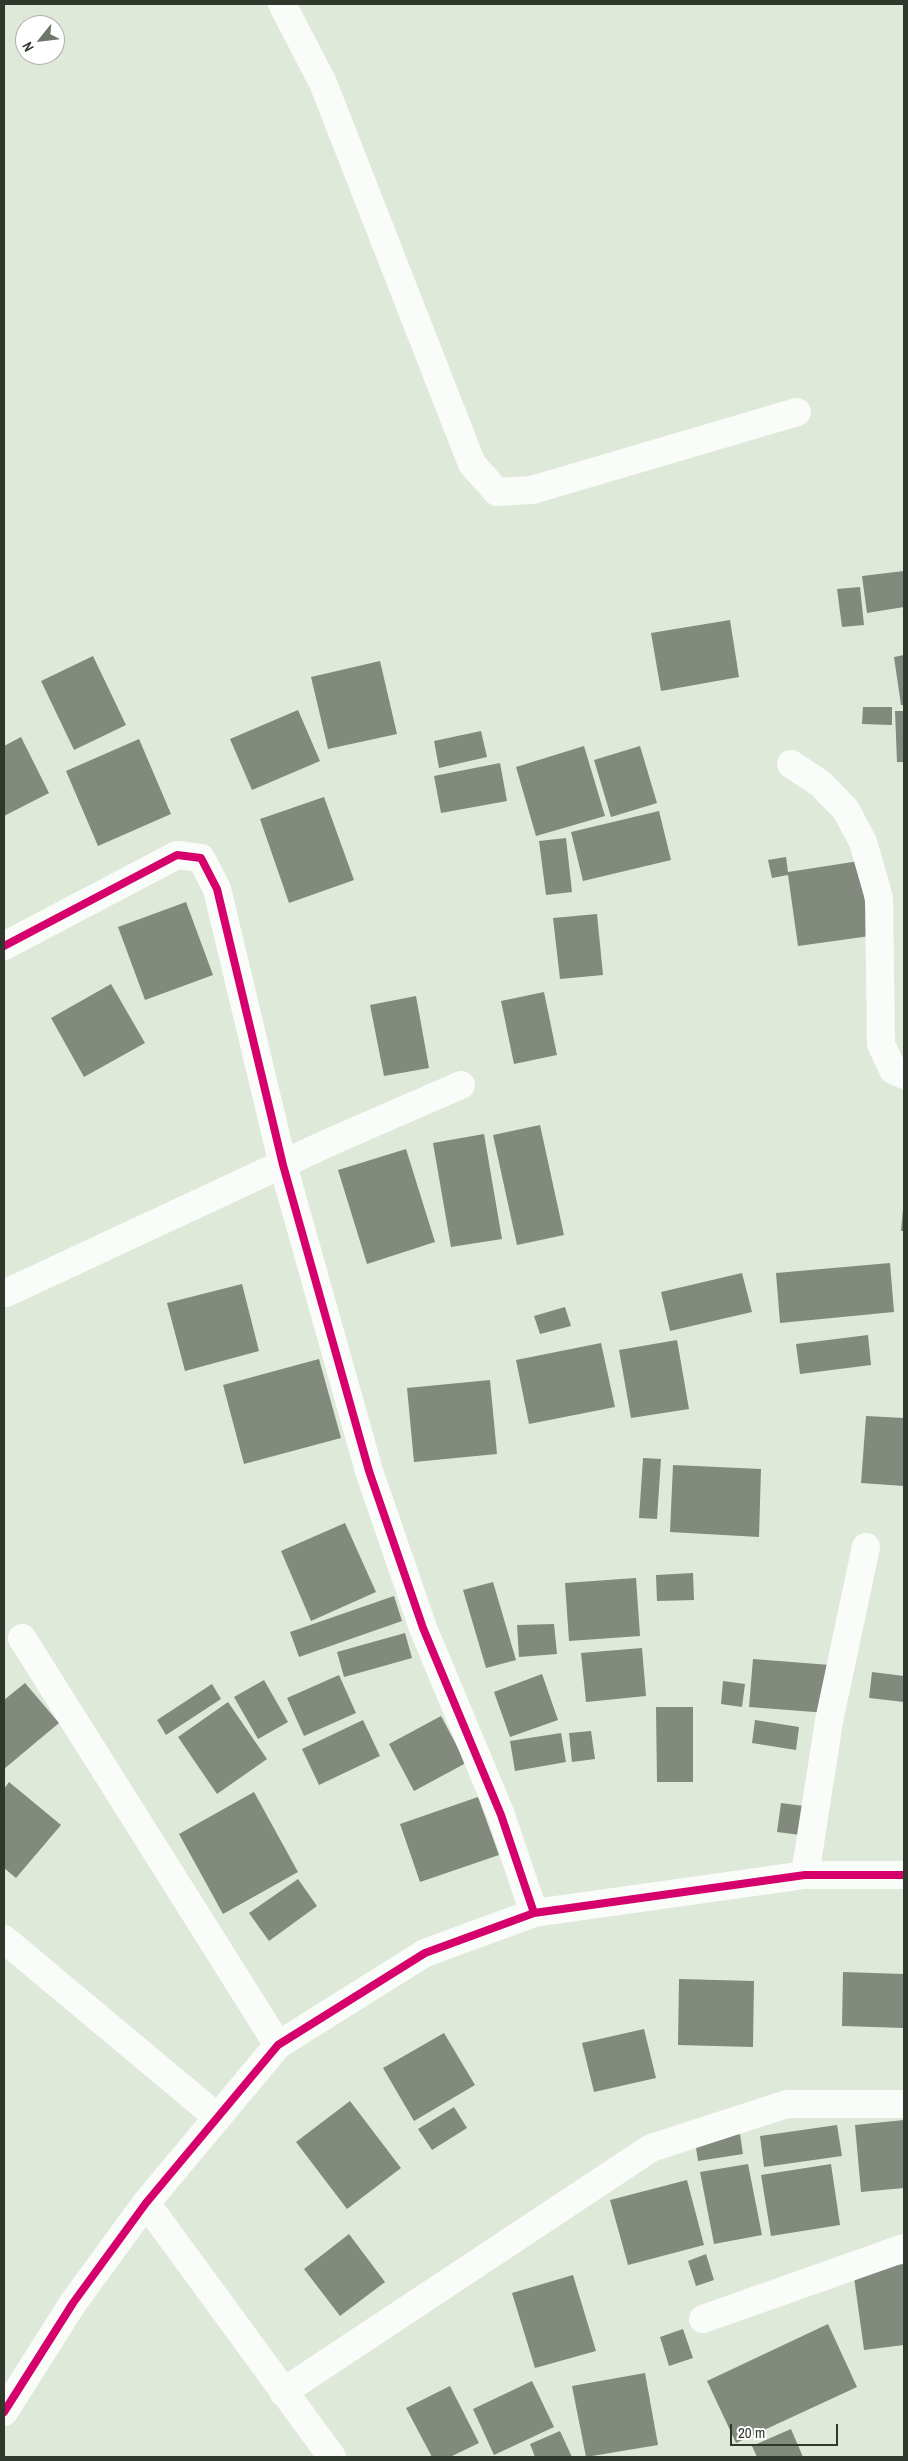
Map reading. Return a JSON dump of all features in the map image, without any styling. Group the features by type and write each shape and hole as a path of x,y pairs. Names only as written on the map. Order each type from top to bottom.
{"street":[{"path":"282,4 323,83 472,464 497,492 532,490 797,412"},
{"path":"791,764 821,784 846,810 863,842 879,898 881,1044 893,1070 904,1075"},
{"path":"4,946 177,856 200,858 217,889 283,1165 369,1471 424,1628 501,1815 534,1913"},
{"path":"6,1293 330,1142 461,1086"},
{"path":"805,1875 829,1721 866,1547"},
{"path":"22,1638 278,2045"},
{"path":"4,2412 73,2303 146,2203 278,2045 425,1953 534,1913 805,1875 904,1875"},
{"path":"4,1939 217,2117"},
{"path":"283,2392 652,2148 787,2104 904,2104"},
{"path":"146,2203 332,2457"},
{"path":"703,2319 904,2248"}],"building":[{"path":"904,571 904,607 867,613 862,576"},
{"path":"860,587 864,625 842,627 837,589"},
{"path":"730,620 739,677 661,691 651,633"},
{"path":"904,655 904,705 901,705 894,657"},
{"path":"93,656 126,725 74,750 41,681"},
{"path":"380,661 397,734 328,749 311,677"},
{"path":"863,707 892,707 892,725 862,724"},
{"path":"298,710 320,761 252,790 230,739"},
{"path":"895,711 904,711 904,762 897,762"},
{"path":"481,731 487,757 439,768 434,741"},
{"path":"21,737 49,793 4,816 4,746"},
{"path":"139,739 171,814 98,846 66,771"},
{"path":"584,746 605,816 536,836 516,767"},
{"path":"640,746 657,803 611,817 594,760"},
{"path":"500,763 507,801 441,813 434,776"},
{"path":"324,797 354,880 289,903 260,819"},
{"path":"659,811 671,860 583,881 571,832"},
{"path":"566,838 572,892 546,895 539,841"},
{"path":"786,857 788,872 859,861 870,936 798,946 788,875 772,878 768,860"},
{"path":"186,902 213,975 145,1000 118,927"},
{"path":"597,914 603,975 560,979 553,918"},
{"path":"111,984 145,1043 84,1077 51,1018"},
{"path":"544,992 557,1055 514,1064 501,1001"},
{"path":"416,996 429,1068 384,1076 370,1005"},
{"path":"540,1125 564,1235 517,1245 493,1135"},
{"path":"484,1134 502,1239 451,1247 433,1143"},
{"path":"406,1149 435,1242 367,1264 338,1170"},
{"path":"903,1209 904,1231 901,1231"},
{"path":"890,1263 894,1312 780,1323 776,1273"},
{"path":"742,1273 752,1312 670,1331 661,1292"},
{"path":"242,1284 259,1351 185,1371 167,1303"},
{"path":"565,1307 571,1326 540,1334 534,1316"},
{"path":"868,1335 871,1365 800,1374 796,1344"},
{"path":"677,1340 689,1409 631,1418 619,1350"},
{"path":"601,1343 615,1407 529,1424 516,1360"},
{"path":"319,1359 341,1438 244,1464 223,1385"},
{"path":"490,1380 497,1454 414,1462 407,1388"},
{"path":"866,1416 904,1418 904,1486 861,1483"},
{"path":"643,1458 661,1459 657,1519 639,1518"},
{"path":"673,1465 761,1469 759,1537 670,1532"},
{"path":"345,1523 376,1592 311,1621 281,1551"},
{"path":"693,1573 694,1600 657,1601 656,1575"},
{"path":"636,1578 640,1636 569,1641 565,1583"},
{"path":"493,1582 516,1660 486,1668 463,1590"},
{"path":"394,1596 402,1621 299,1657 290,1632"},
{"path":"554,1624 557,1654 519,1657 517,1625"},
{"path":"405,1633 412,1658 344,1677 337,1652"},
{"path":"642,1648 646,1696 586,1702 581,1653"},
{"path":"753,1659 830,1665 827,1713 749,1707"},
{"path":"872,1672 904,1676 904,1702 869,1698"},
{"path":"542,1674 558,1720 510,1737 494,1692"},
{"path":"339,1675 356,1713 304,1736 287,1698"},
{"path":"264,1680 288,1722 258,1739 234,1697"},
{"path":"723,1681 745,1684 742,1707 721,1704"},
{"path":"25,1683 59,1723 4,1769 4,1700"},
{"path":"212,1684 221,1699 166,1735 157,1720"},
{"path":"228,1702 267,1759 217,1794 178,1737"},
{"path":"656,1707 693,1707 693,1782 657,1782"},
{"path":"441,1716 466,1763 414,1791 389,1744"},
{"path":"363,1720 380,1756 319,1785 302,1749"},
{"path":"755,1720 799,1727 796,1750 752,1743"},
{"path":"591,1731 595,1759 572,1762 569,1733"},
{"path":"561,1733 566,1762 515,1771 510,1741"},
{"path":"9,1782 61,1825 16,1878 4,1868 4,1789"},
{"path":"254,1792 298,1872 223,1914 179,1834"},
{"path":"478,1797 499,1855 420,1882 400,1824"},
{"path":"781,1803 804,1806 800,1835 777,1832"},
{"path":"298,1879 317,1906 269,1941 249,1913"},
{"path":"843,1972 904,1974 904,2028 842,2026"},
{"path":"679,1979 754,1981 753,2047 678,2045"},
{"path":"644,2029 656,2078 594,2092 582,2043"},
{"path":"444,2033 475,2085 414,2121 383,2068"},
{"path":"350,2101 401,2168 347,2209 296,2142"},
{"path":"454,2107 467,2128 432,2150 418,2129"},
{"path":"904,2120 904,2188 861,2192 855,2125"},
{"path":"837,2125 842,2156 764,2167 760,2136"},
{"path":"740,2134 743,2154 698,2161 695,2141"},
{"path":"748,2164 762,2235 714,2244 700,2172"},
{"path":"831,2164 840,2225 771,2236 761,2175"},
{"path":"687,2180 704,2245 628,2265 610,2200"},
{"path":"349,2234 385,2282 340,2316 304,2269"},
{"path":"706,2254 714,2280 696,2286 688,2261"},
{"path":"904,2264 904,2345 864,2350 853,2270"},
{"path":"573,2275 596,2351 535,2368 512,2293"},
{"path":"828,2324 857,2387 736,2443 707,2381"},
{"path":"683,2329 693,2358 669,2366 660,2337"},
{"path":"645,2373 658,2445 586,2457 572,2386"},
{"path":"532,2381 554,2427 494,2455 473,2409"},
{"path":"450,2386 479,2443 450,2457 432,2457 406,2408"},
{"path":"791,2429 803,2457 757,2457 752,2446"},
{"path":"560,2431 572,2457 535,2457 530,2444"}],"cycle path":[{"path":"4,946 177,855 201,858 217,889 283,1165 369,1471 423,1628 501,1815 534,1913"},
{"path":"4,2412 73,2303 146,2203 278,2045 425,1953 534,1913 805,1875 904,1875"}]}
